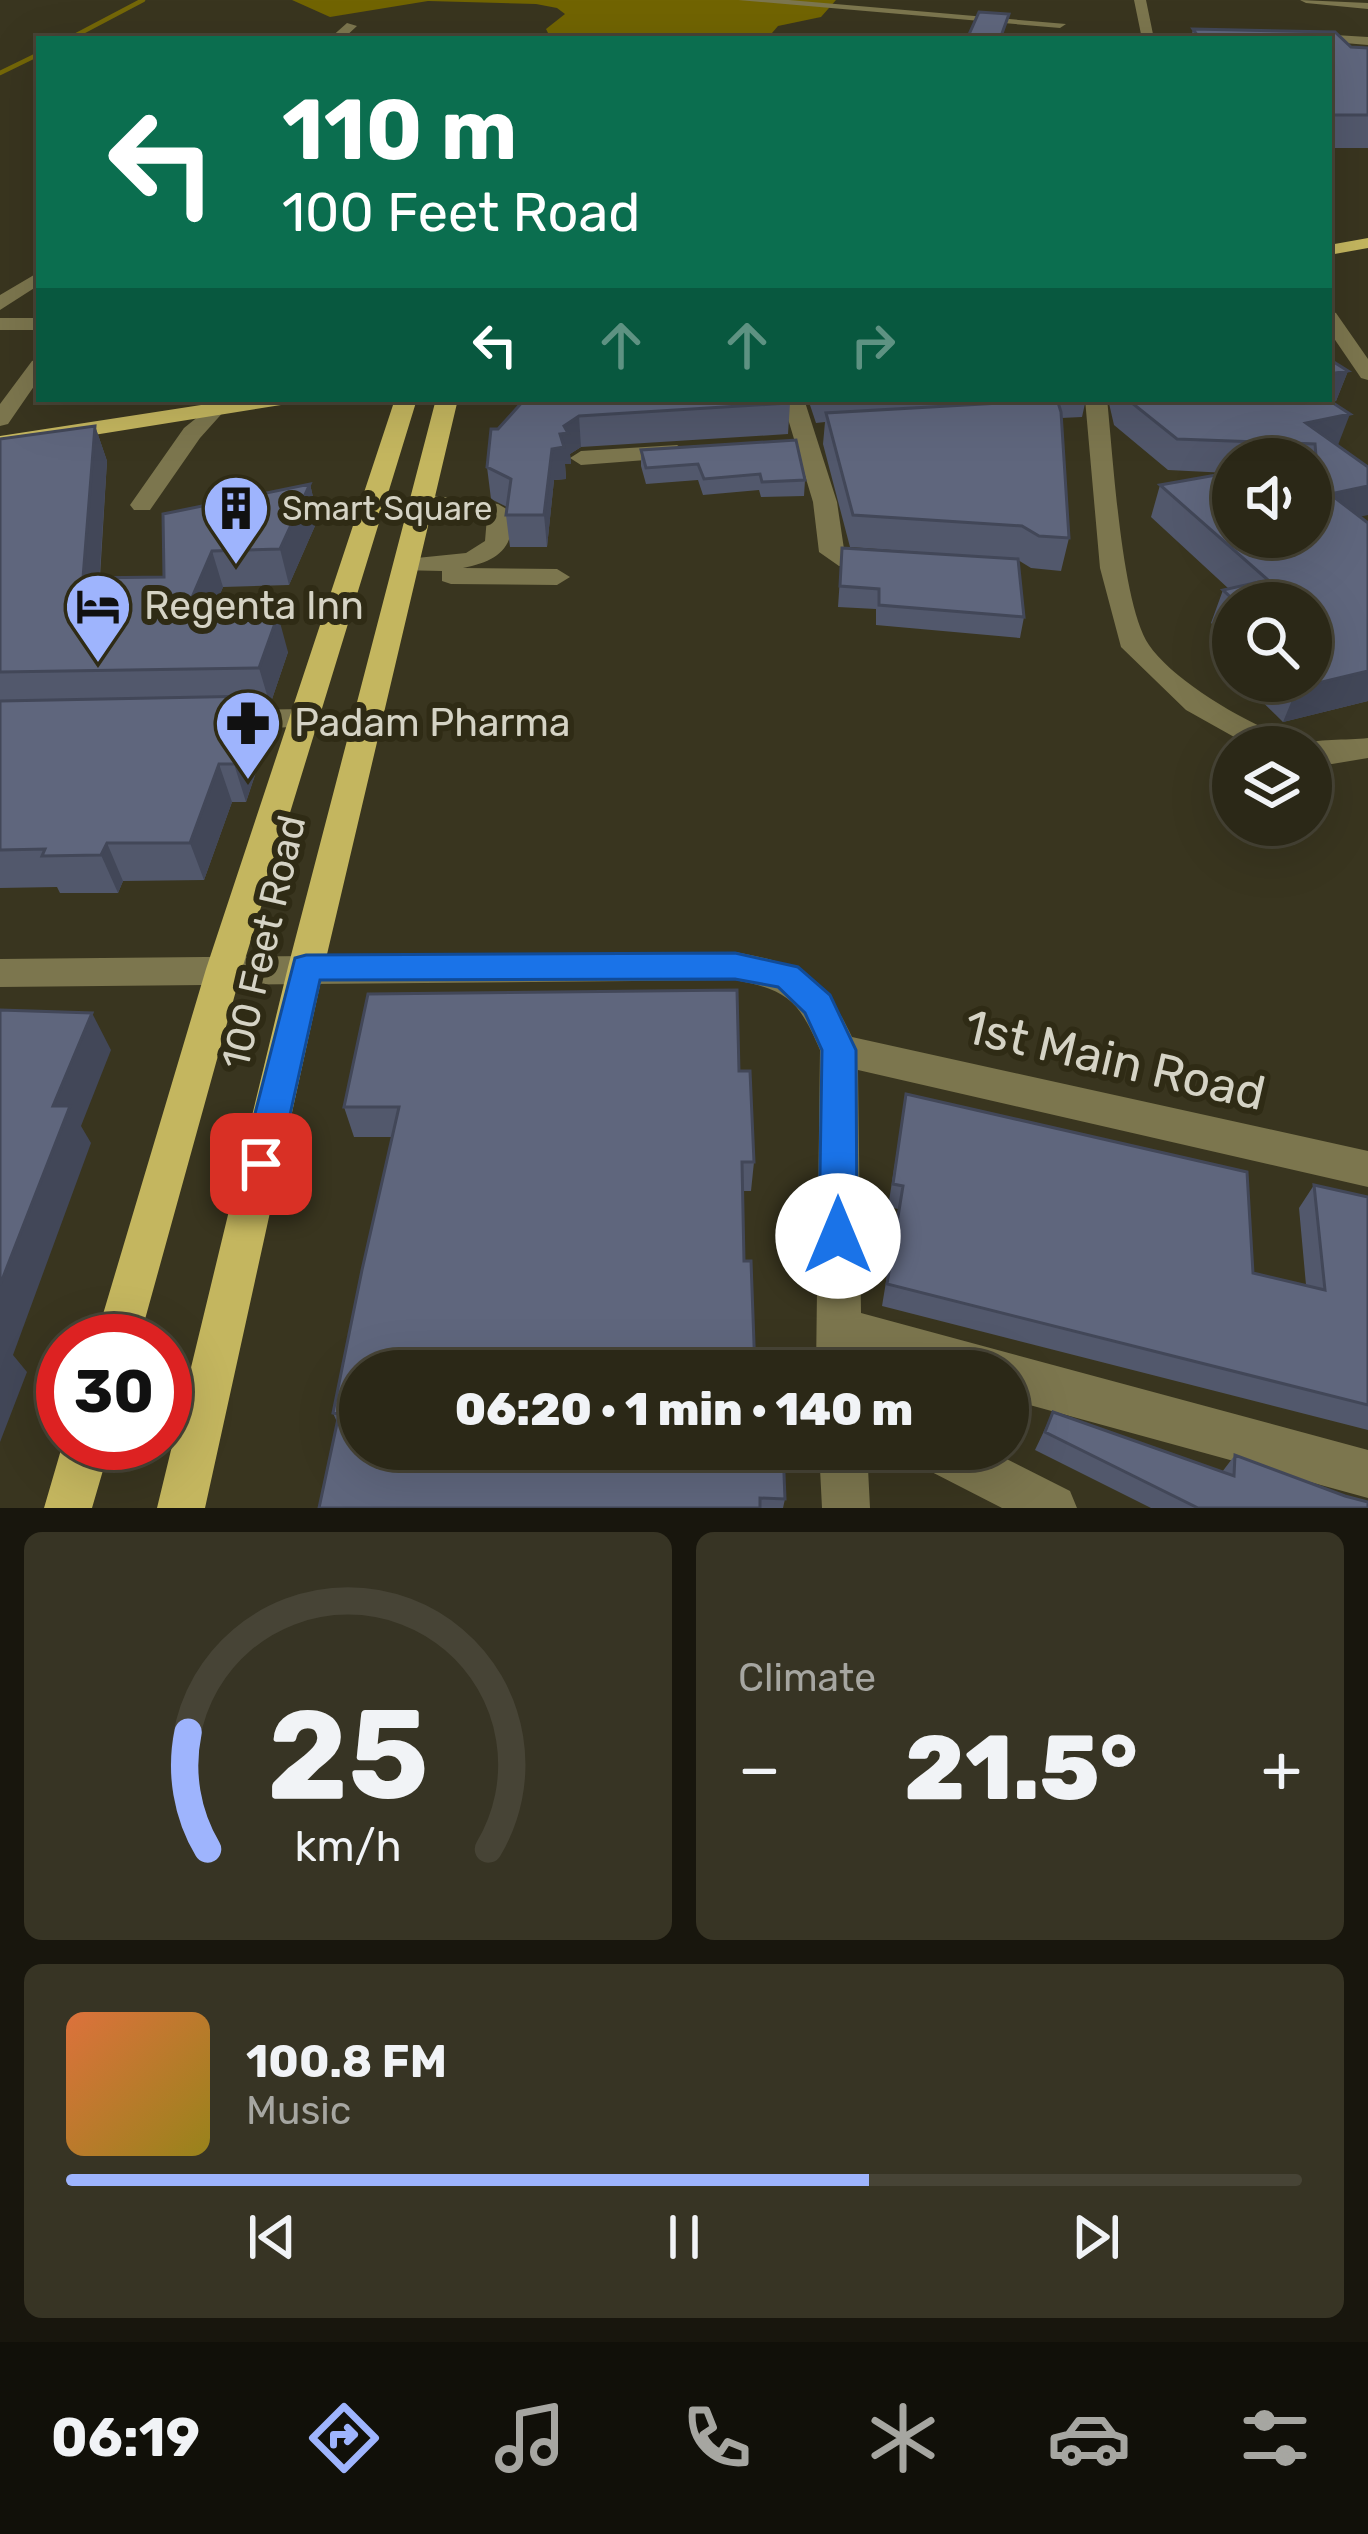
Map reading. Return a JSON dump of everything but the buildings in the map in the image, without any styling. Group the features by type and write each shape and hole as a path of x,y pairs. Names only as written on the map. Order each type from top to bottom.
{"main road":[{"path":"1332,230 1368,224"},
{"path":"1332,249 1368,243"},
{"path":"0,423 163,402"},
{"path":"0,443 263,402"},
{"name":"100 Feet Road","path":"125,1314 224,969 405,402"},
{"name":"100 Feet Road","path":"181,1508 306,968 446,402"},
{"path":"68,1508 79,1470"}],"street":[{"path":"744,0 1060,24"},
{"path":"1306,0 1368,6"},
{"path":"1140,1 1147,36"},
{"path":"339,36 351,26"},
{"path":"1332,39 1368,41"},
{"path":"0,304 36,279"},
{"path":"1332,321 1368,374"},
{"path":"0,324 36,324"},
{"path":"0,423 36,369"},
{"path":"794,402 825,502 832,552 838,558 905,563"},
{"path":"1096,402 1113,568 1135,647 1196,704 1237,726"},
{"path":"142,505 192,433 215,410"},
{"path":"581,458 694,451"},
{"path":"405,570 476,561 491,553 497,543 498,512 422,501"},
{"path":"405,570 557,577"},
{"path":"188,721 305,718"},
{"path":"1332,754 1368,748"},
{"path":"0,973 735,966 787,976 818,1004 839,1050 838,1350"},
{"name":"1st Main Road","path":"839,1050 1368,1169"},
{"path":"1029,1382 1368,1474"},
{"path":"843,1470 846,1508"},
{"path":"979,1470 1053,1508"}],"shaded area":[{"path":"292,0 836,0 821,17 778,26 772,33 782,36 550,36 546,29 565,14 536,4 428,1 330,17"}],"waterway":[{"path":"75,36 143,0"},
{"path":"0,73 36,55"}],"place":[{"name":"Smart Square","path":"236,567"},
{"name":"Regenta Inn","path":"98,665"},
{"name":"Padam Pharma","path":"248,782"}],"route":[{"path":"261,1164 306,968 735,966 787,976 818,1004 839,1050 838,1236"}]}
